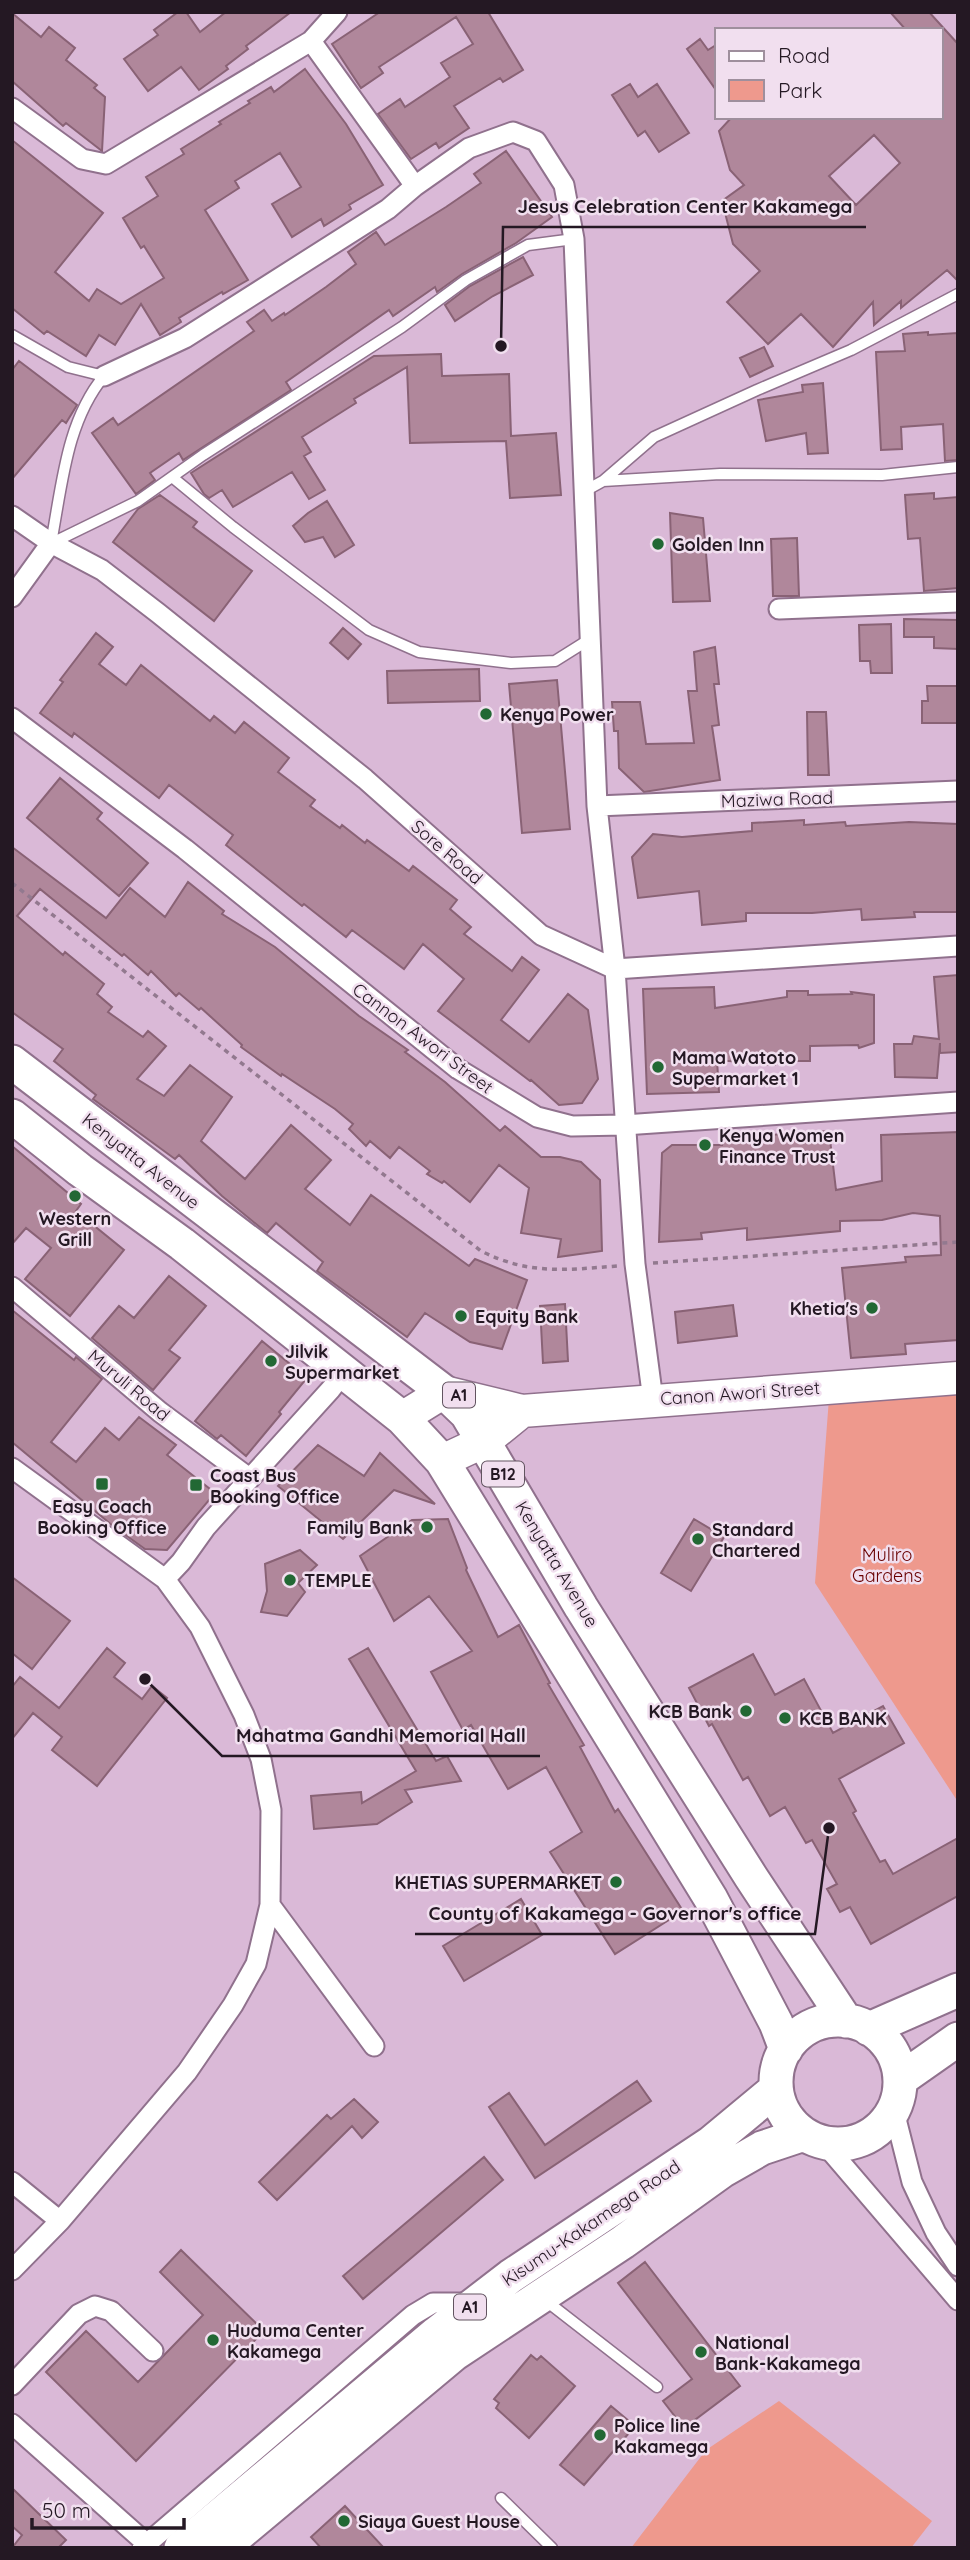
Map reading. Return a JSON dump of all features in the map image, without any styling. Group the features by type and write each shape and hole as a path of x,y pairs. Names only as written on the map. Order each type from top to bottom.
{"highway":[{"name":"Kenyatta Avenue","path":"12,1062 444,1392 467,1414 581,1607 751,1877 858,2025"},
{"path":"14,1117 43,1085"},
{"name":"B12","path":"14,1117 80,1170 182,1244 402,1418 442,1461 711,1899 776,2023 786,2049"},
{"path":"182,1244 208,1213"},
{"path":"711,1899 751,1877"},
{"path":"858,2025 958,1990"},
{"path":"897,2095 898,2064 891,2050 882,2038 858,2025 828,2021 812,2026 797,2036 786,2049 778,2068 776,2089 786,2114 814,2138 844,2144 864,2139 881,2128 897,2095 958,2039"},
{"name":"Kisumu-Kakamega Road","path":"181,2548 324,2427 511,2276 711,2143 776,2089"},
{"name":"Kisumu-Kakamega Road","path":"222,2548 454,2354 623,2242 722,2172 762,2148 814,2138"}],"main road":[{"name":"Canon Awori Street","path":"444,1392 522,1411 958,1378"},
{"name":"A1","path":"402,1418 444,1392"},
{"path":"442,1461 485,1441 522,1411"}],"street":[{"path":"12,108 82,159 106,164 311,41 337,12"},
{"path":"311,41 415,186"},
{"path":"104,376 185,338 388,209 415,186 469,148 513,132 527,136 536,141 564,185 574,239 597,806 615,969 635,1264 653,1400"},
{"name":"Sore Road","path":"12,516 51,543 102,570 158,614 365,779 541,935 615,969 958,946"},
{"path":"12,597 51,543"},
{"path":"779,609 958,602"},
{"name":"Cannon Awori Street","path":"12,718 184,849 458,1069 537,1117 572,1126 624,1125 958,1102"},
{"name":"Maziwa Road","path":"597,806 958,791"},
{"name":"Muruli Road","path":"12,1287 160,1412 249,1479"},
{"path":"165,1579 206,1527 344,1372"},
{"path":"12,1468 165,1579 200,1627 244,1716 261,1759 271,1810 270,1905 256,1965 233,2005 187,2072 60,2221 12,2270"},
{"path":"270,1905 374,2046"},
{"path":"897,2095 912,2182 936,2233 958,2266"},
{"path":"814,2138 958,2300"},
{"path":"12,2182 60,2221"},
{"path":"12,2424 144,2546 413,2315 433,2303 475,2304"},
{"path":"12,2385 79,2314 95,2306 111,2311 153,2351"}],"lane":[{"path":"51,543 138,501 402,327 466,280 528,245 574,239"},
{"path":"583,492 603,481 653,437 851,350 958,294"},
{"path":"12,335 68,367 104,376 92,390 77,424 67,457 51,543"},
{"path":"603,481 720,474 882,475 958,467"},
{"path":"172,477 369,630 419,652 512,663 555,661 592,638"},
{"path":"539,2296 657,2387"},
{"path":"501,2498 552,2548"}],"path":[{"path":"12,883 481,1251 502,1262 538,1269 568,1270 958,1242"}],"green space":[{"name":"Muliro Gardens","path":"958,1378 958,1802 815,1583 830,1385"},
{"path":"779,2401 932,2521 911,2548 631,2548 706,2450"}],"building":[{"path":"178,12 186,12 200,32 226,12 291,12 246,46 248,49 226,66 228,69 199,90 181,67 148,91 124,59 158,35 154,30"},
{"path":"380,12 488,12 523,70 503,82 500,78 454,106 469,128 439,148 436,143 411,159 378,114 400,99 405,107 450,77 441,63 473,44 456,17 379,67 383,73 361,88 332,44"},
{"path":"890,12 929,12 958,44 958,281 947,270 901,308 901,301 874,325 873,302 833,347 801,314 768,344 727,302 760,271 733,244 722,201 744,185 730,170 719,131 730,119 942,119 942,28 904,28","holes":["874,135 900,163 856,205 829,176"]},
{"path":"12,13 41,37 49,27 75,48 66,60 97,85 94,88 105,97 102,151 66,123 63,126 12,81"},
{"path":"700,39 708,50 715,46 715,89 687,49"},
{"path":"305,69 346,124 383,185 349,205 351,209 324,226 321,219 292,237 272,204 301,187 280,153 235,181 239,188 205,210 248,280 179,318 181,322 160,335 141,304 115,345 99,335 86,356 47,331 44,334 12,308 12,140 103,213 55,272 89,301 97,289 121,304 164,278 123,218 158,196 146,177 184,154 181,149 221,124 219,122 250,103 248,101 271,87 274,92"},
{"path":"630,84 638,97 657,84 689,133 659,152 645,131 638,136 612,95"},
{"path":"506,151 552,217 516,243 462,274 437,292 435,287 393,316 389,310 286,382 291,390 183,460 179,453 150,473 155,480 136,494 92,433 113,418 118,425 254,331 247,322 264,310 272,321 326,287 356,264 348,252 376,232 385,245 446,207 481,183 474,174"},
{"path":"523,257 533,275 493,296 455,321 445,305 470,286"},
{"path":"928,332 928,335 957,333 958,460 945,461 943,424 901,427 902,449 881,450 876,352 905,351 903,334"},
{"path":"764,347 773,366 750,377 740,358"},
{"path":"441,354 442,376 509,374 511,436 556,433 561,495 510,498 506,441 410,443 407,367 354,399 356,403 302,437 311,452 304,456 325,490 309,499 292,472 233,507 222,490 209,498 204,494 191,473 374,356"},
{"path":"19,361 77,405 66,423 62,420 12,479 12,370"},
{"path":"823,383 828,453 808,454 806,433 766,441 758,400 803,392 802,385"},
{"path":"934,493 934,499 958,497 958,588 924,591 920,538 908,539 905,495"},
{"path":"160,495 197,522 193,527 252,571 214,621 113,542 138,509"},
{"path":"327,501 354,545 335,557 323,537 305,542 293,526"},
{"path":"670,513 703,518 710,601 673,602"},
{"path":"797,538 799,596 773,596 771,539"},
{"path":"904,619 958,620 958,649 934,648 934,637 904,637"},
{"path":"891,624 892,673 871,673 870,661 860,661 859,625"},
{"path":"343,628 361,644 348,659 330,643"},
{"path":"96,633 113,647 99,664 126,685 141,665 210,721 214,716 235,733 244,722 289,758 278,772 315,800 310,806 365,843 367,840 409,871 413,866 457,900 450,909 471,927 464,934 512,971 522,957 539,970 501,1020 529,1042 568,994 588,1010 598,1079 582,1103 559,1105 531,1080 438,1011 464,979 423,944 404,969 352,930 346,937 304,904 302,906 226,845 233,835 169,785 159,798 74,733 72,737 40,713 63,682 60,680"},
{"path":"715,647 719,684 714,684 719,725 712,726 720,780 644,792 619,768 618,731 614,731 612,702 640,702 646,744 694,743 688,691 697,691 694,652"},
{"path":"479,669 480,701 388,703 387,671"},
{"path":"557,680 570,829 522,833 509,684"},
{"path":"927,686 958,686 958,723 922,723 922,701 928,701"},
{"path":"807,712 826,712 829,775 808,775"},
{"path":"60,778 102,813 97,819 148,863 119,896 27,818"},
{"path":"804,820 804,825 845,822 846,826 909,822 958,824 958,912 914,912 915,917 862,920 861,909 812,913 746,913 746,921 702,925 699,891 638,898 632,857 653,834 682,837 752,831 752,823"},
{"path":"12,847 106,918 130,888 165,917 188,882 224,911 222,914 275,947 359,1016 408,1050 405,1052 445,1082 500,1131 505,1126 541,1157 560,1157 581,1162 600,1180 602,1251 558,1257 561,1239 521,1233 529,1188 499,1165 470,1202 444,1181 442,1183 427,1174 430,1171 399,1147 390,1158 370,1141 366,1146 349,1129 353,1124 335,1109 282,1074 281,1076 241,1047 242,1045 201,1008 199,1010 179,993 176,996 151,971 148,975 124,954 122,956 40,889 17,916 63,955 65,952 104,984 97,994 112,1007 108,1012 143,1037 148,1031 166,1046 137,1079 164,1096 190,1065 232,1097 201,1141 245,1179 291,1125 331,1160 305,1189 350,1225 371,1195 469,1266 475,1259 527,1280 502,1349 470,1342 425,1313 407,1337 317,1271 323,1262 276,1223 267,1233 222,1196 179,1155 175,1159 93,1099 96,1095 54,1061 63,1049 12,1012"},
{"path":"958,975 958,1052 940,1053 940,1043 937,1078 895,1077 894,1044 912,1044 914,1036 939,1039 934,977"},
{"path":"714,987 715,1008 787,997 787,991 808,991 808,995 852,994 851,992 874,995 874,1043 859,1048 858,1045 810,1046 810,1061 775,1061 775,1065 717,1060 719,1092 647,1094 643,989"},
{"path":"829,1131 836,1190 882,1181 881,1135 958,1132 958,1340 905,1344 906,1354 851,1358 842,1268 906,1262 905,1257 941,1255 940,1216 913,1213 882,1220 840,1221 840,1231 747,1240 747,1228 701,1233 702,1239 659,1242 662,1153 672,1145 722,1145 722,1138"},
{"path":"12,1146 81,1204 76,1211 124,1250 70,1316 25,1279 51,1248 26,1228 12,1244"},
{"path":"169,1276 206,1306 169,1350 180,1358 153,1390 92,1338 119,1306 134,1318"},
{"path":"565,1304 568,1361 543,1363 540,1306"},
{"path":"733,1305 737,1336 678,1343 675,1312"},
{"path":"12,1310 102,1379 51,1442 76,1462 105,1428 119,1440 139,1417 176,1445 167,1455 215,1493 167,1550 145,1549 113,1526 12,1442"},
{"path":"262,1341 307,1378 246,1456 221,1435 217,1439 195,1421"},
{"path":"318,1445 364,1476 380,1453 435,1504 394,1490 343,1539 278,1486"},
{"path":"448,1519 466,1570 498,1637 519,1625 550,1683 548,1684 584,1745 580,1747 615,1812 618,1809 683,1911 615,1954 550,1852 582,1832 546,1767 508,1789 471,1725 463,1730 431,1672 472,1651 429,1596 394,1621 360,1556 412,1520"},
{"path":"694,1519 724,1537 691,1591 661,1573"},
{"name":"TEMPLE","path":"300,1550 317,1565 298,1583 305,1592 287,1616 261,1612 267,1591 265,1564"},
{"path":"12,1577 70,1621 32,1669 12,1653"},
{"path":"107,1648 125,1663 114,1677 142,1699 152,1686 167,1698 97,1786 52,1750 62,1737 33,1713 12,1739 12,1687 20,1677 59,1708"},
{"path":"368,1648 436,1761 447,1756 461,1781 405,1790 412,1802 377,1824 314,1829 311,1796 361,1792 362,1803 416,1771 349,1659"},
{"path":"753,1654 775,1695 804,1679 833,1733 883,1706 904,1743 839,1779 856,1811 853,1813 880,1862 885,1860 893,1874 958,1838 958,1896 871,1944 850,1907 840,1912 827,1889 837,1884 812,1840 806,1843 785,1807 770,1816 748,1777 743,1780 689,1688"},
{"path":"521,1899 542,1935 464,1981 443,1946"},
{"path":"637,2081 651,2101 535,2178 489,2107 509,2093 545,2145"},
{"path":"354,2099 378,2122 362,2138 352,2126 277,2200 259,2182 327,2115 331,2119"},
{"path":"484,2157 503,2180 363,2299 343,2276"},
{"path":"181,2250 264,2331 136,2461 46,2372 86,2331 138,2382 203,2315 160,2272"},
{"path":"645,2262 740,2386 684,2428 663,2401 692,2379 618,2283"},
{"path":"531,2355 537,2360 541,2356 575,2386 529,2438 496,2408 499,2403 494,2399"},
{"path":"611,2406 635,2426 584,2485 560,2465"},
{"path":"12,2488 66,2540 58,2548 12,2548 22,2535 12,2526"},
{"name":"Siaya Guest House","path":"345,2506 384,2548 321,2548 311,2537"}],"place":[{"name":"Jesus Celebration Center Kakamega","path":"501,346"},
{"name":"Golden Inn","path":"658,544"},
{"name":"Kenya Power","path":"486,714"},
{"name":"Mama Watoto Supermarket 1","path":"658,1067"},
{"name":"Kenya Women Finance Trust","path":"705,1145"},
{"name":"Western Grill","path":"75,1196"},
{"name":"Khetia's","path":"872,1308"},
{"name":"Equity Bank","path":"461,1316"},
{"name":"Jilvik Supermarket","path":"271,1361"},
{"name":"Easy Coach Booking Office","path":"102,1484"},
{"name":"Coast Bus Booking Office","path":"196,1485"},
{"name":"Family Bank","path":"427,1527"},
{"name":"Standard Chartered","path":"698,1539"},
{"name":"TEMPLE","path":"290,1580"},
{"name":"Mahatma Gandhi Memorial Hall","path":"145,1679"},
{"name":"KCB Bank","path":"746,1711"},
{"name":"KCB BANK","path":"785,1718"},
{"name":"County of Kakamega - Governor's office","path":"829,1828"},
{"name":"KHETIAS SUPERMARKET","path":"616,1882"},
{"name":"Huduma Center Kakamega","path":"213,2340"},
{"name":"National Bank-Kakamega","path":"701,2352"},
{"name":"Police line Kakamega","path":"600,2435"},
{"name":"Siaya Guest House","path":"344,2521"}]}
